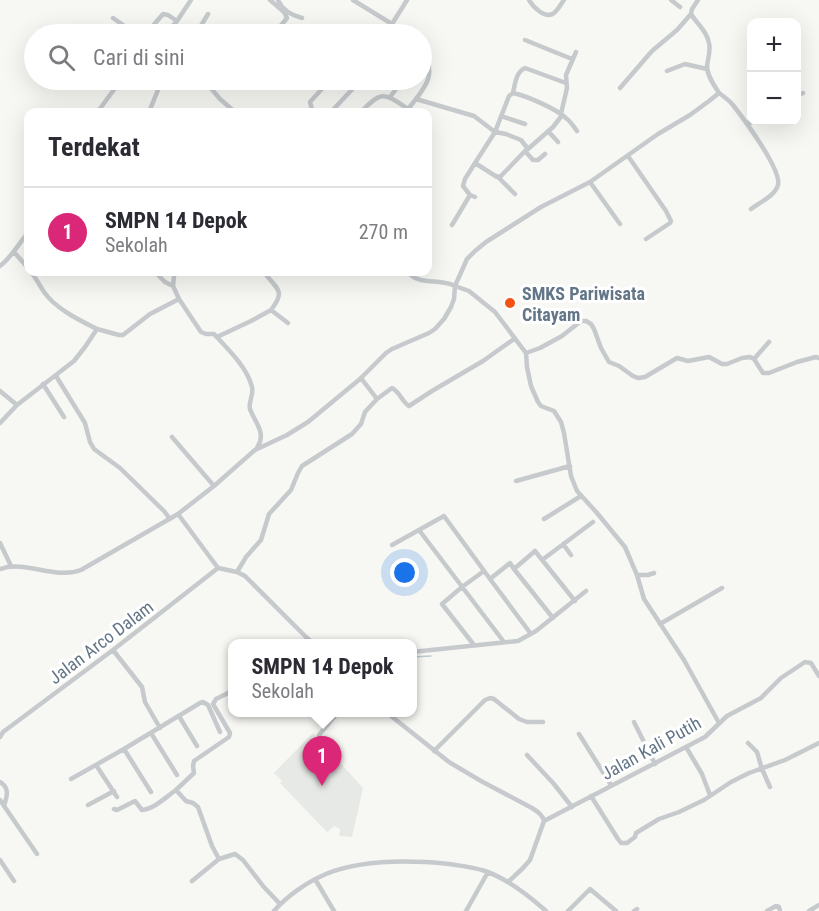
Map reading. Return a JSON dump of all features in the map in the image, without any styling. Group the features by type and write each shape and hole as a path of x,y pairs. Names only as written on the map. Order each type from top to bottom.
{"street":[{"path":"174,24 191,0"},
{"path":"270,0 284,12 287,18 282,24"},
{"path":"278,0 286,11 302,18"},
{"path":"353,0 392,24 407,0"},
{"path":"529,0 535,8 549,15 552,15 564,0"},
{"path":"671,0 680,7"},
{"path":"620,88 652,51 677,30 691,14 698,0"},
{"path":"154,24 163,14 177,21"},
{"path":"202,24 208,14"},
{"path":"691,14 703,28 709,42 707,69 718,93 732,104 776,170 779,180 774,193 751,209"},
{"path":"112,18 121,24"},
{"path":"525,40 572,59"},
{"path":"497,177 501,176 558,123 567,88 566,75 576,52"},
{"path":"667,71 685,64 707,69"},
{"path":"452,225 473,196 465,189 463,182 495,132 508,96 513,93 520,70 525,68 566,83"},
{"path":"100,108 114,90"},
{"path":"151,108 158,90"},
{"path":"212,90 231,108"},
{"path":"312,108 310,102 321,90"},
{"path":"335,108 351,90"},
{"path":"390,97 395,90"},
{"path":"409,108 423,90"},
{"path":"513,93 525,96 561,114 577,131"},
{"path":"255,450 308,422 361,378 386,353 429,333 440,325 454,299 454,286 465,263 475,251 541,207 590,182 710,101 718,93"},
{"path":"365,108 379,96 390,97 403,108"},
{"path":"416,99 474,116 495,132 521,140 536,161 545,154"},
{"path":"501,116 525,124"},
{"path":"548,131 558,142"},
{"path":"628,156 671,221 646,239"},
{"path":"475,163 497,177 515,194"},
{"path":"590,182 620,224"},
{"path":"0,266 11,257 24,238"},
{"path":"14,252 24,263"},
{"path":"34,276 56,305 86,324 118,335 123,335 150,314 179,299"},
{"path":"159,276 173,286"},
{"path":"0,569 11,566 54,572 77,572 174,517 214,486 259,446 262,436 250,408 252,386 244,368 217,337 212,333 201,332 179,299 173,286 174,276"},
{"path":"217,337 272,310 280,295 267,276"},
{"path":"411,276 419,280 440,281 469,291 495,312 526,353 531,386 538,402 541,406 554,411 561,422 575,485 581,496 625,547 644,599 691,672 719,723"},
{"path":"272,310 288,323"},
{"path":"526,353 553,341 584,321 591,324 609,363 619,366 638,378 645,377 677,358 688,361 709,357 722,364 742,358 754,358"},
{"path":"0,423 16,405 74,361 97,328"},
{"path":"237,572 261,540 269,514 291,490 302,466 352,434 361,424 365,412 377,399 392,388 409,406 483,361 514,339"},
{"path":"754,358 769,342"},
{"path":"754,358 763,373 769,373 797,362 819,358"},
{"path":"56,376 85,423 94,449 120,468 164,511 174,517 218,568 245,576 307,639"},
{"path":"361,378 377,399"},
{"path":"44,384 64,417"},
{"path":"0,391 16,405"},
{"path":"172,437 214,486"},
{"path":"516,480 570,466"},
{"path":"544,519 581,496"},
{"path":"392,545 444,516 531,634"},
{"path":"543,560 593,522"},
{"path":"419,530 504,642"},
{"path":"0,543 11,566"},
{"path":"563,544 571,555"},
{"path":"514,569 535,551 575,601"},
{"path":"490,579 510,563 553,618"},
{"name":"Jalan Arco Dalam","path":"1,732 113,650 218,568"},
{"path":"474,645 442,604 484,571"},
{"path":"637,575 654,573"},
{"path":"660,624 722,588"},
{"path":"417,651 518,641 553,618 586,591"},
{"path":"113,650 142,687 145,702 160,728"},
{"name":"Jalan Kali Putih","path":"544,822 610,785 705,737 727,716 760,698 790,670 805,662 811,663 819,659"},
{"path":"811,663 819,676"},
{"path":"114,809 117,810 135,801 144,810 156,804 194,773 194,761 230,737 230,732 213,704 216,699 228,693"},
{"path":"434,751 484,700 490,698 519,719 527,722 543,722"},
{"path":"71,779 203,702 208,705 220,732"},
{"path":"179,716 197,746"},
{"path":"319,735 335,717"},
{"path":"392,717 449,762 537,811 543,818 544,822 530,860 508,882"},
{"path":"634,722 655,764"},
{"path":"151,733 177,775"},
{"path":"579,734 610,785"},
{"path":"748,743 757,752 770,787"},
{"path":"591,796 618,839 624,844 635,837 636,833 659,819 707,798 749,773 785,760 819,743"},
{"path":"686,747 702,774 710,795"},
{"path":"124,749 151,792"},
{"path":"527,755 572,807"},
{"path":"96,765 117,796"},
{"path":"0,782 4,784 7,791 4,806"},
{"path":"176,790 186,801 198,807 212,846 219,858"},
{"path":"88,805 114,791"},
{"path":"0,800 37,854"},
{"path":"192,881 219,858 235,854 280,904"},
{"path":"0,860 14,881"},
{"path":"274,911 280,904 327,873 352,866 399,861 472,867 488,872 531,897 546,911"},
{"path":"466,911 488,872"},
{"path":"315,879 334,911"},
{"path":"568,911 590,889 616,911"},
{"path":"809,911 819,905"},
{"path":"767,911 776,906 780,911"}],"shaded area":[{"path":"313,733 363,788 352,837 339,836 340,829 334,826 327,832 280,783 282,781 274,773"}],"waterway":[{"path":"417,657 431,656"}],"place":[{"name":"SMKS Pariwisata Citayam","path":"510,303"},
{"name":"SMPN 14 Depok","path":"322,786"}]}
